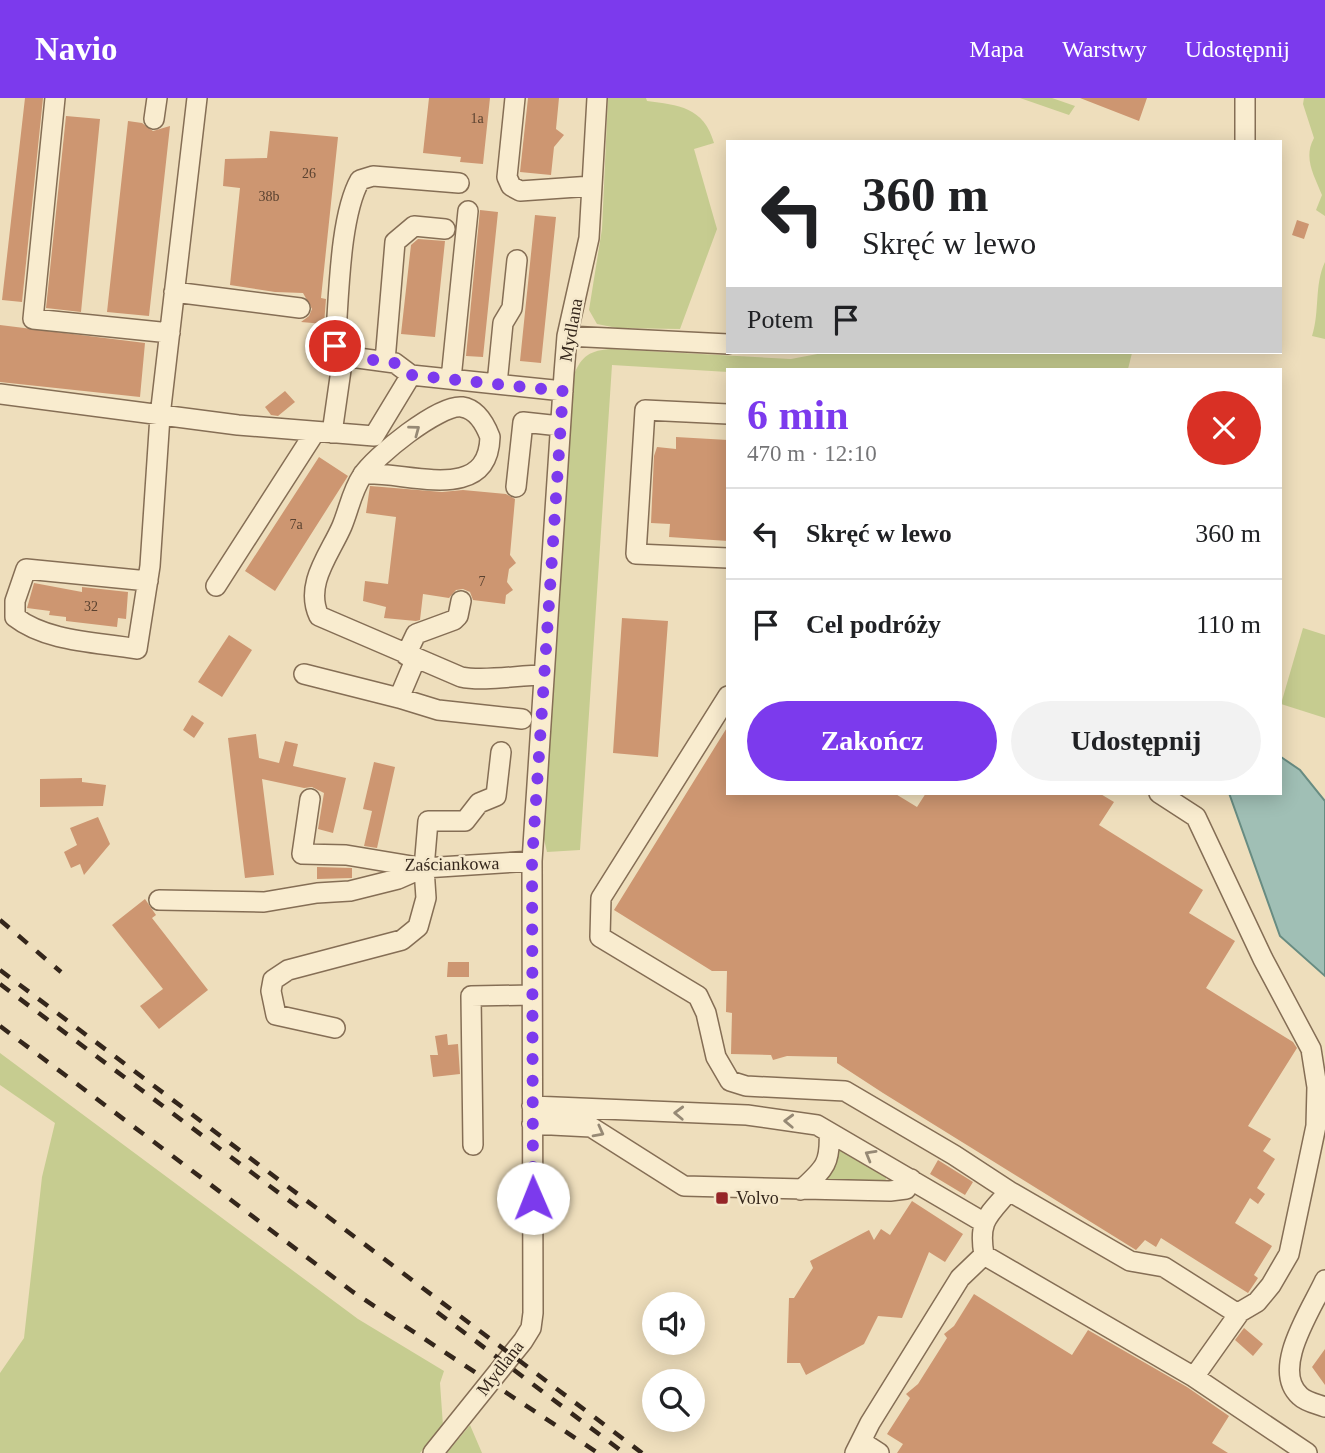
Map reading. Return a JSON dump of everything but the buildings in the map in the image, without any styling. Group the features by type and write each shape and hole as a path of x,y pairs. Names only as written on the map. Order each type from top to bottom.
{"street":[{"path":"55,98 33,319 170,333"},
{"path":"154,119 157,98"},
{"path":"148,581 26,569 15,601 15,617 26,625 54,635 137,649 148,581 160,416 197,98"},
{"path":"515,98 507,177 511,186 520,191 592,186"},
{"name":"Mydlana","path":"433,1453 531,1328 532,861 567,336 589,238 597,98"},
{"path":"1245,98 1245,140"},
{"path":"459,183 373,176 360,180 351,197 335,346 343,356 395,363 411,375 563,391"},
{"path":"451,379 468,211"},
{"path":"385,361 395,242 414,226 445,229"},
{"path":"497,384 503,323 512,307 517,260"},
{"path":"174,292 300,308"},
{"path":"567,336 726,344"},
{"path":"216,586 323,433 343,356"},
{"path":"0,394 160,416 374,436 411,375"},
{"path":"363,474 380,472 438,480 474,475 486,462 490,437 471,410 459,407 441,411 388,450 363,474 341,527 324,559 314,596 314,607 319,616 472,679 516,674 544,675"},
{"path":"726,414 645,410 636,554 726,558"},
{"path":"516,487 523,422 560,426"},
{"path":"399,698 416,634 454,620 458,616 461,601"},
{"path":"304,674 438,710 522,719"},
{"path":"726,699 601,898 600,937 698,996 706,1013 716,1058 730,1081 746,1086 845,1091 1130,1261 1164,1267 1238,1314"},
{"path":"335,1028 275,1015 271,991 274,980 288,970 402,940 418,927 426,898 424,868 428,821 466,821 479,803 496,796 501,752"},
{"path":"1162,795 1196,817 1263,959 1311,1049 1317,1087 1316,1126 1289,1254 1257,1302 1238,1314 1194,1377"},
{"name":"Zaściankowa","path":"310,799 302,854 346,856 424,868 532,861"},
{"path":"159,900 264,902 317,893 350,891 398,879 424,868"},
{"path":"473,1145 471,996 532,995"},
{"path":"532,1115 747,1115 766,1120 802,1122 829,1132 908,1184 955,1221 981,1227"},
{"path":"532,1115 591,1127 684,1186 801,1190 908,1184"},
{"path":"801,1190 825,1166 830,1155 829,1132"},
{"path":"984,1255 981,1227 1009,1191"},
{"path":"984,1255 1194,1377 1307,1453"},
{"path":"879,1453 859,1447 870,1423 960,1278 984,1255"},
{"path":"1325,1280 1291,1353 1288,1374 1292,1385 1303,1399 1325,1407"}],"green space":[{"path":"608,98 646,98 647,101 688,110 704,122 714,143 694,149 717,229 680,329 617,328 597,324 589,310 602,229"},
{"path":"1020,98 1052,98 1075,106 1069,115"},
{"path":"1304,98 1325,98 1325,216 1316,210 1322,195 1311,166 1309,153 1314,138 1303,104"},
{"path":"1325,262 1325,339 1312,336 1319,280"},
{"path":"611,349 791,359 817,354 1132,354 1128,368 726,368 726,372 612,365 580,850 547,852 542,831 574,375 588,355"},
{"path":"1303,628 1325,635 1325,718 1282,704"},
{"path":"0,1053 358,1319 444,1371 440,1383 443,1426 420,1453 0,1453 0,1373 24,1338 42,1177 55,1123 0,1085"},
{"path":"839,1146 887,1173 885,1183 828,1181 827,1177 836,1163"},
{"path":"470,1425 482,1453 447,1453"}],"water":[{"path":"1282,758 1300,770 1325,801 1325,976 1280,936 1230,795 1282,795"}],"railway":[{"path":"0,920 61,972"},
{"path":"0,970 642,1453"},
{"path":"0,984 303,1211"},
{"path":"0,1026 353,1292 598,1453"},
{"path":"437,1312 624,1453"}],"place":[{"name":"Volvo","path":"722,1198"}],"route":[{"path":"335,346 343,356 395,363 411,375 563,391 532,861 533,1198"}]}
